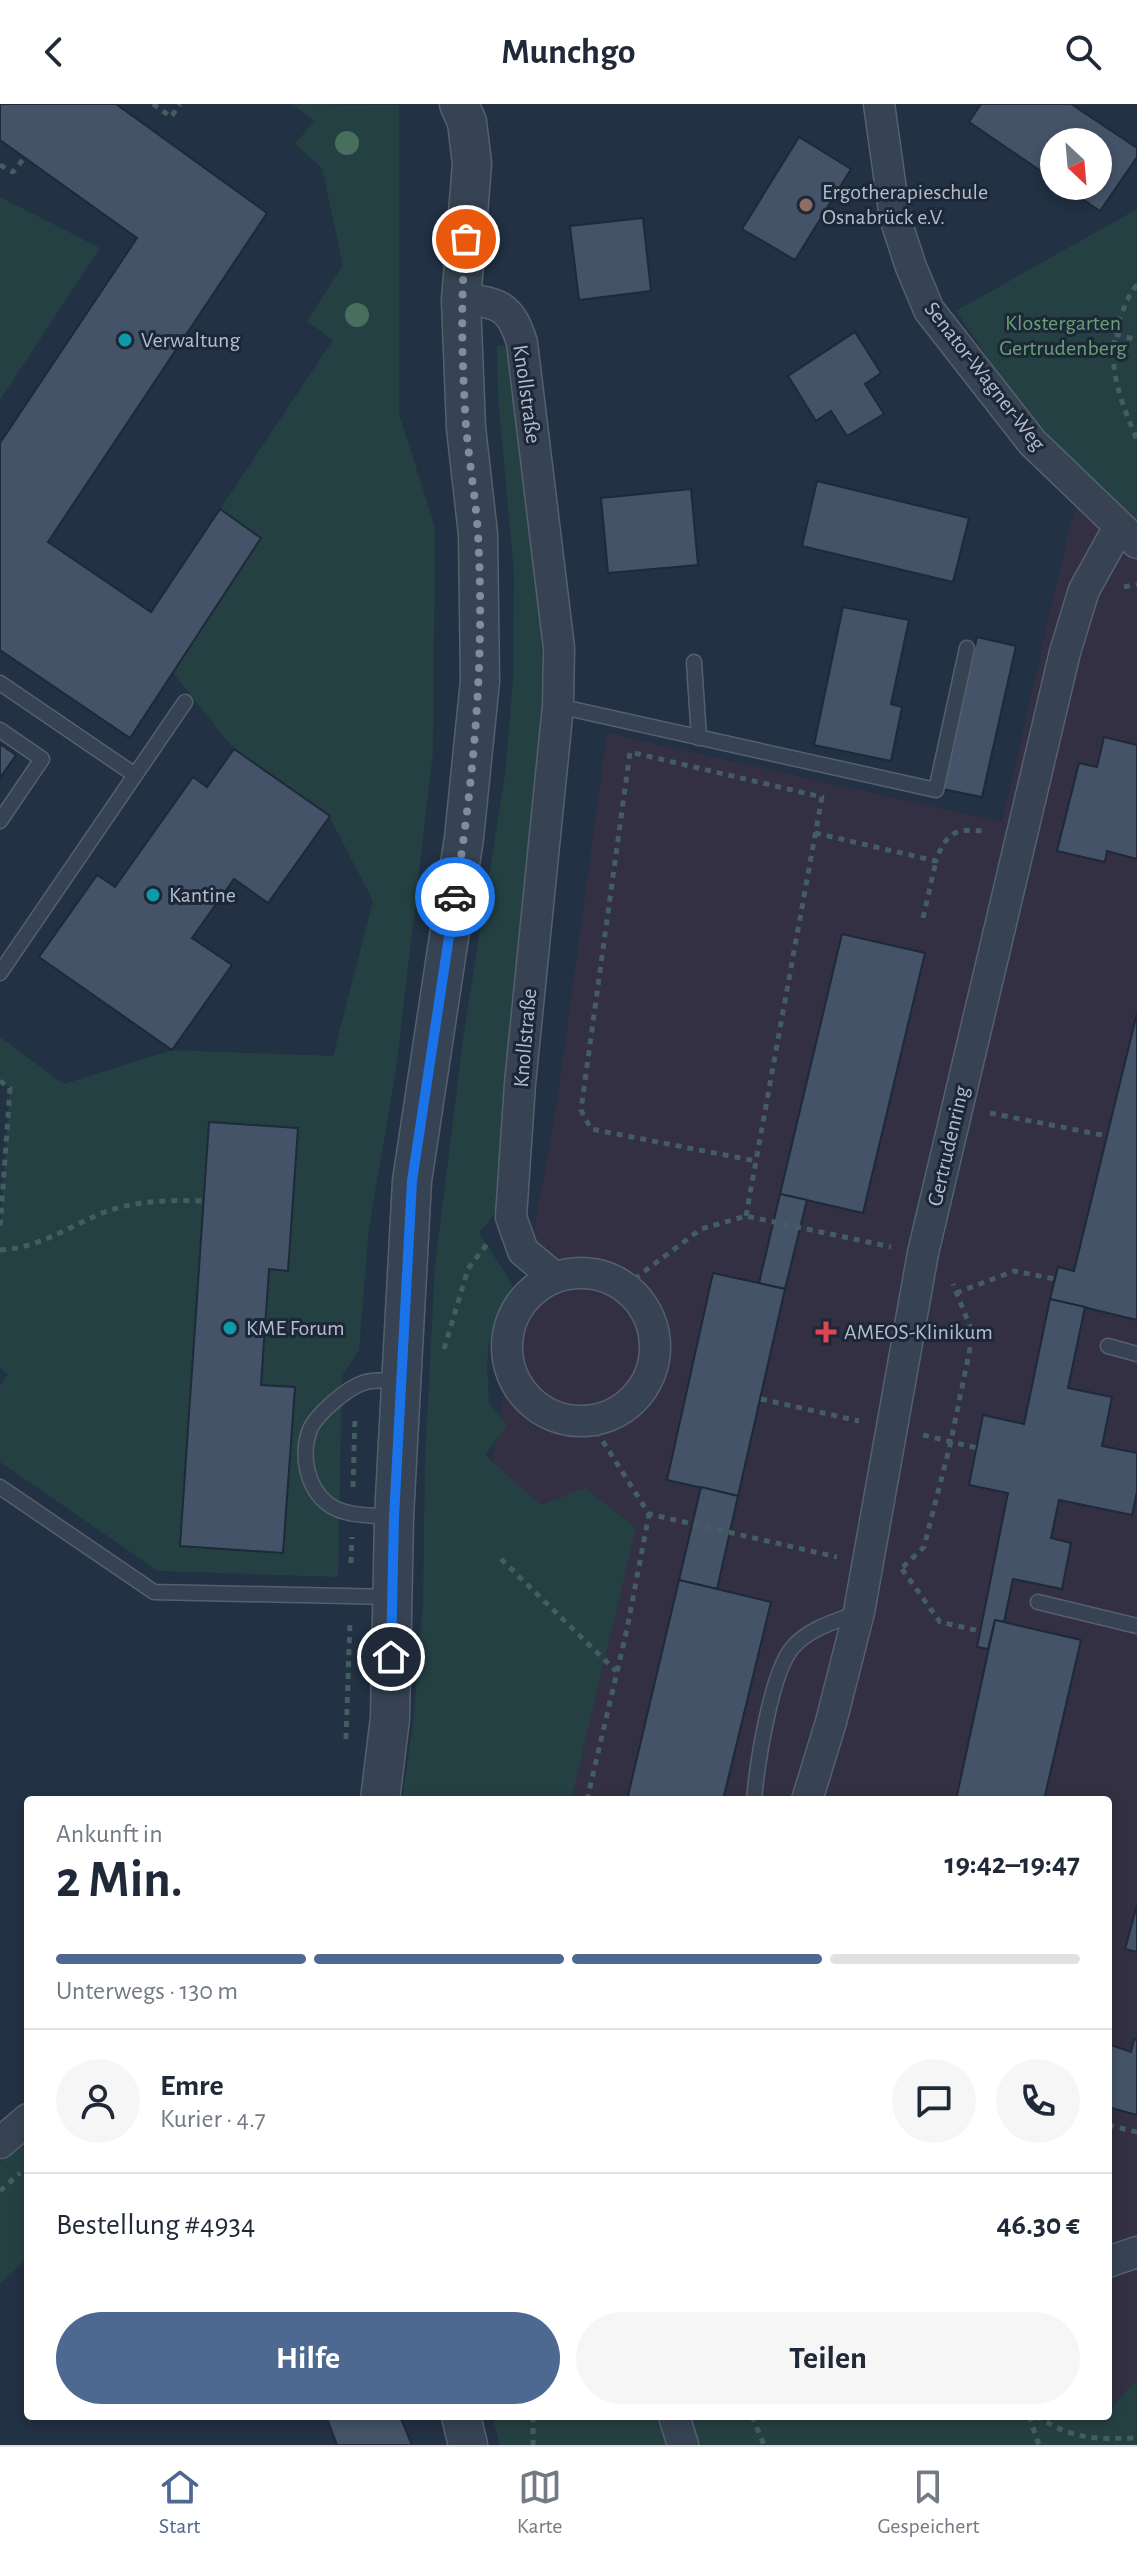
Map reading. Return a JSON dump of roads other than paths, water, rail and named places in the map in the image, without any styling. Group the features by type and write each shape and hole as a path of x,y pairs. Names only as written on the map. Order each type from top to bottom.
{"street":[{"path":"380,1796 390,1718 394,1517 412,1181 464,838 480,681 478,534 466,428 461,300 472,164 467,122 459,104"},
{"name":"Senator-Wagner-Weg","path":"879,104 895,218 929,310 1032,442 1128,535"},
{"name":"Knollstraße","path":"461,300 487,301 506,310 516,325 522,343 559,648 558,706 522,1068 511,1217 523,1251 554,1277"},
{"name":"Gertrudenring","path":"808,1796 859,1612 923,1253 1065,652 1084,590 1128,535"},
{"path":"569,1273 599,1274 625,1286 648,1314 656,1340 651,1372 636,1397 611,1415 590,1421 565,1419 546,1413 527,1399 513,1378 506,1354 510,1323 526,1296 554,1277 569,1273"},
{"path":"0,2143 24,2122"},
{"path":"1112,2261 1137,2252"},
{"path":"462,2420 468,2445"},
{"path":"675,2420 683,2445"}],"lane":[{"path":"558,706 936,790 967,648"},
{"path":"694,662 699,738"},
{"path":"0,683 135,775"},
{"path":"0,973 185,702"},
{"path":"0,730 42,759 0,821"},
{"path":"1108,1346 1137,1354"},
{"path":"394,1517 352,1514 330,1506 312,1488 305,1458 309,1430 326,1409 363,1383 400,1380"},
{"path":"0,1487 154,1592 393,1597"},
{"path":"1038,1602 1137,1626"},
{"path":"754,1796 757,1770 778,1676 792,1647 813,1631 859,1612"}],"place":[{"name":"Ergotherapieschule Osnabrück e.V.","path":"806,205"},
{"name":"Verwaltung","path":"125,340"},
{"name":"Kantine","path":"153,895"},
{"name":"KME Forum","path":"230,1328"},
{"name":"AMEOS-Klinikum","path":"826,1332"}],"park label":[{"name":"Klostergarten Gertrudenberg","path":"1063,336"}]}
